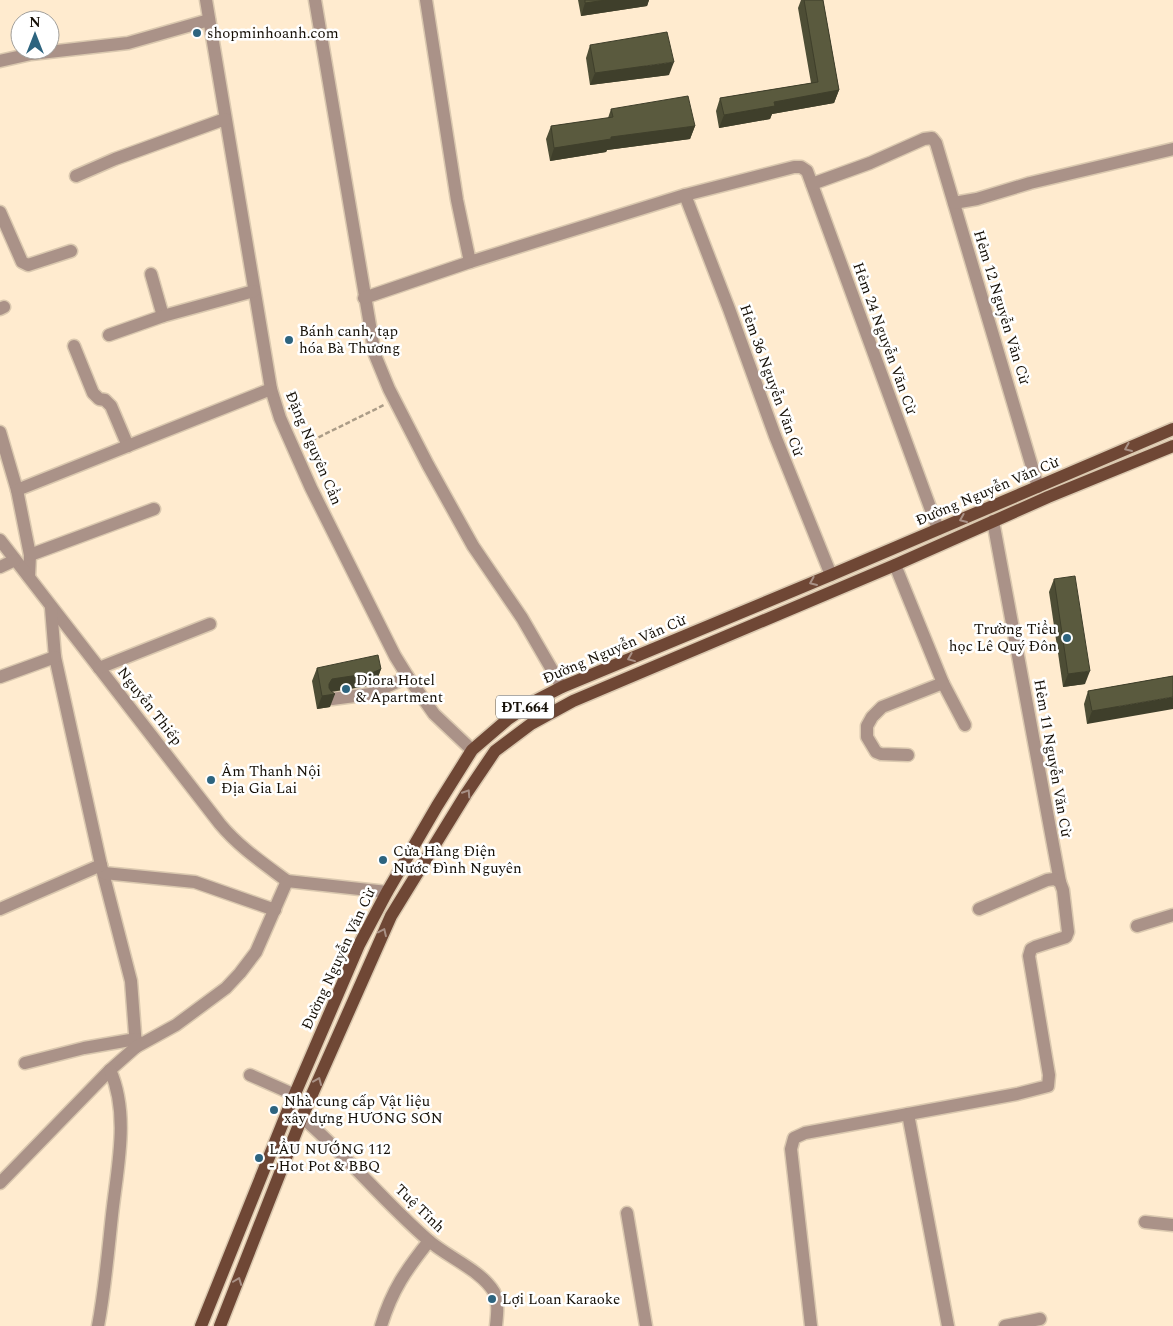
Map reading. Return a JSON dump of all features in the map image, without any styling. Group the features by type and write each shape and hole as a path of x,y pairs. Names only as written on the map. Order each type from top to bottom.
{"main road":[{"name":"Đường Nguyễn Văn Cừ","path":"201,1326 288,1110 359,945 387,892 472,750 508,719 562,687 1173,429"},
{"name":"Đường Nguyễn Văn Cừ","path":"220,1326 302,1117 390,916 466,794 496,750 531,724 573,701 1173,446"},
{"path":"988,508 993,521"},
{"path":"654,649 661,664"},
{"path":"288,1110 302,1117"}],"street":[{"name":"Đặng Nguyên Cẩn","path":"206,0 271,389 280,418 311,488 408,677 434,714 472,750"},
{"path":"314,0 375,355 394,400 473,546 522,618 562,687"},
{"path":"426,0 457,200 470,262"},
{"path":"0,61 31,54 128,43 209,20"},
{"path":"76,176 115,159 225,118"},
{"name":"Hẻm 12 Nguyễn Văn Cừ","path":"812,184 870,163 924,139 932,138 936,143 1038,487"},
{"path":"954,203 977,199 1030,183 1173,149"},
{"name":"Hẻm 24 Nguyễn Văn Cừ","path":"684,195 794,167 801,167 807,170 938,529"},
{"path":"364,298 470,262 684,195"},
{"name":"Hẻm 36 Nguyễn Văn Cừ","path":"684,195 732,318 774,436 831,575"},
{"path":"0,212 24,264 28,265 71,251"},
{"path":"151,274 163,316"},
{"path":"109,335 163,316 254,291"},
{"path":"74,346 93,393 99,399 106,400 111,406 128,446"},
{"path":"17,490 271,389"},
{"path":"0,432 17,490 30,555 29,577"},
{"path":"30,555 154,509"},
{"name":"Hẻm 11 Nguyễn Văn Cừ","path":"908,1114 1017,1094 1048,1086 1049,1075 1029,956 1031,949 1066,937 1068,932 1062,890 993,521"},
{"name":"Nguyễn Thiếp","path":"0,540 51,608 233,839 286,881"},
{"path":"0,567 16,560"},
{"path":"895,565 943,683 965,725"},
{"path":"0,1183 136,1043 131,981 103,869 55,657 51,608"},
{"path":"99,668 210,624"},
{"path":"0,677 55,657"},
{"path":"332,699 370,694 408,677"},
{"path":"908,755 881,754 876,752 867,737 867,726 872,717 882,707 943,683"},
{"path":"0,908 103,869 194,882 275,910"},
{"path":"979,909 1046,880 1054,879 1060,882"},
{"path":"26,1063 84,1048 136,1043 176,1025 226,988 256,952 286,881 387,892"},
{"path":"1137,926 1173,916"},
{"path":"98,1326 105,1281 121,1119 118,1090 110,1070"},
{"path":"250,1075 295,1095"},
{"path":"811,1326 791,1149 794,1138 805,1133 908,1114 948,1326"},
{"name":"Tuệ Tĩnh","path":"302,1117 323,1135 429,1241 484,1280 494,1293 498,1308 496,1326"},
{"path":"627,1213 646,1326"},
{"path":"1144,1222 1173,1225"},
{"path":"381,1326 388,1305 406,1271 429,1241"},
{"path":"1005,1326 1040,1319"}],"path":[{"path":"290,442 317,438 394,400"}],"building":[{"path":"585,0 606,0 585,3"},
{"path":"804,0 823,0 839,90 774,102 775,106 724,115 720,98 818,82"},
{"path":"667,32 674,62 595,73 590,45"},
{"path":"688,96 695,126 611,137 611,139 554,148 551,126 613,117 611,109"},
{"path":"1075,576 1090,671 1068,674 1054,579"},
{"path":"378,655 381,669 372,673 332,679 329,688 335,694 322,696 317,668"},
{"path":"1173,676 1173,697 1092,711 1088,691"}],"place":[{"name":"shopminhoanh.com","path":"197,33"},
{"name":"Bánh canh, tạp hóa Bà Thương","path":"289,340"},
{"name":"Trường Tiểu học Lê Quý Đôn","path":"1067,638"},
{"name":"Diora Hotel & Apartment","path":"346,689"},
{"name":"Âm Thanh Nội Địa Gia Lai","path":"211,780"},
{"name":"Cửa Hàng Điện Nước Đình Nguyên","path":"383,860"},
{"name":"Nhà cung cấp Vật liệu xây dựng HƯƠNG SƠN","path":"274,1110"},
{"name":"LẨU NƯỚNG 112 - Hot Pot & BBQ","path":"259,1158"},
{"name":"Lợi Loan Karaoke","path":"492,1299"}]}
